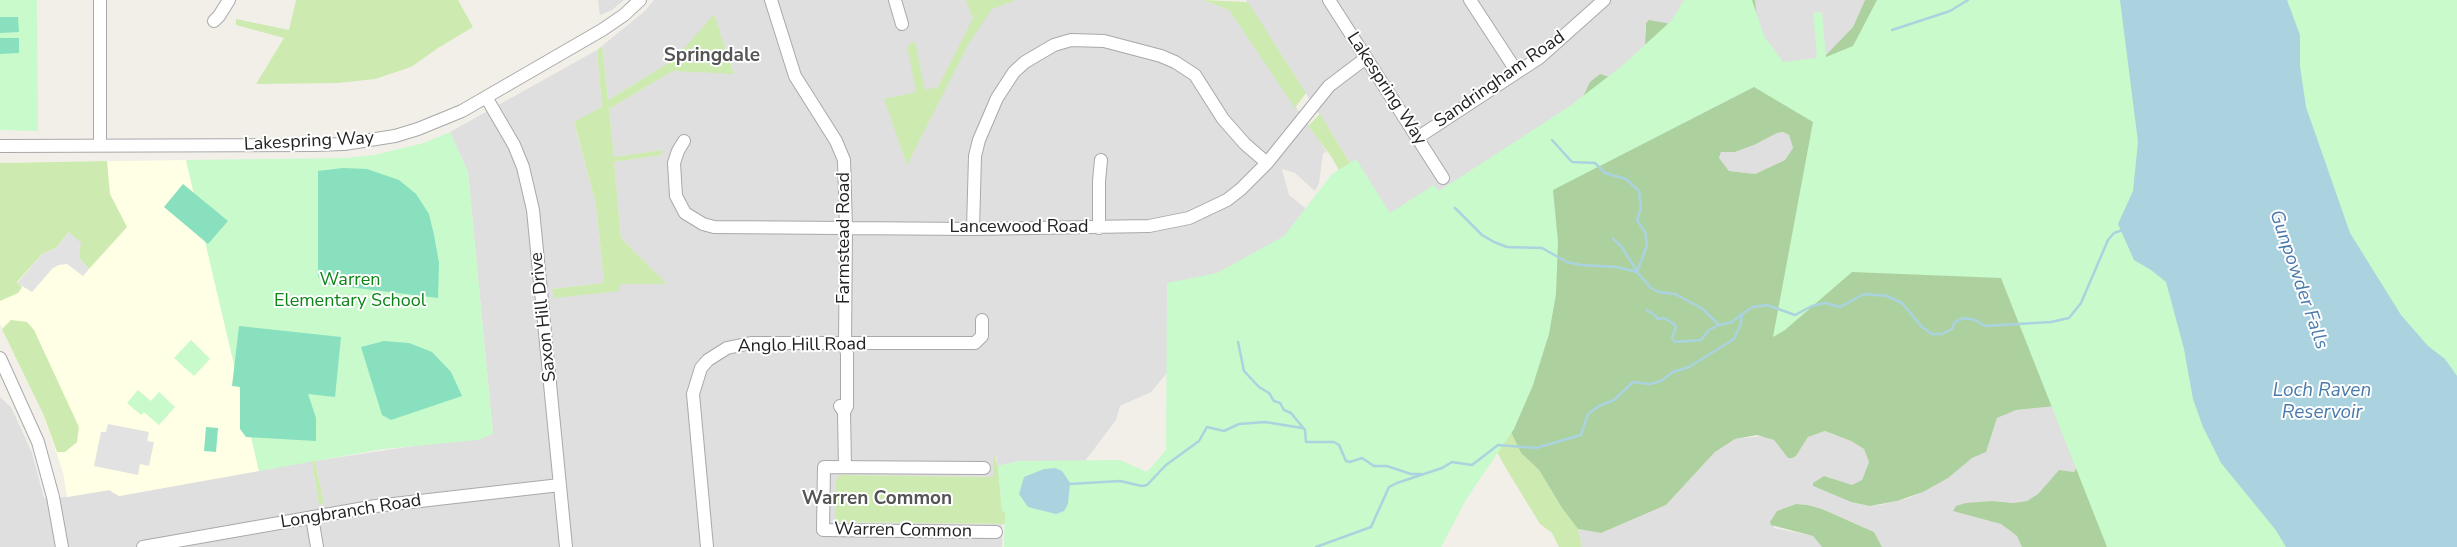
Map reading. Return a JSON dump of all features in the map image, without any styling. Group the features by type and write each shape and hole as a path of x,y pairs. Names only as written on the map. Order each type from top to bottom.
{"street":[{"path":"100,0 100,145"},
{"path":"214,21 225,9 229,0"},
{"name":"Lakespring Way","path":"0,146 301,145 369,141 418,129 443,120 602,30 624,15 640,0"},
{"name":"Farmstead Road","path":"772,0 795,76 842,151 846,172 845,344 848,354 847,406 844,412 844,467"},
{"path":"895,0 902,24"},
{"name":"Lakespring Way","path":"1329,0 1443,178"},
{"path":"1470,0 1517,72"},
{"name":"Sandringham Road","path":"1417,138 1556,45 1604,0"},
{"path":"972,229 975,156 979,140 997,98 1014,72 1025,62 1054,45 1070,40 1104,41 1161,56 1175,62 1194,76 1223,119 1245,144 1267,163"},
{"name":"Lancewood Road","path":"684,141 678,151 674,176 676,196 686,213 694,219 714,227 972,229 1149,226 1189,218 1227,200 1252,180 1328,86 1366,58"},
{"name":"Saxon Hill Drive","path":"486,97 514,145 529,187 534,210 566,547"},
{"path":"1099,228 1101,160"},
{"name":"Anglo Hill Road","path":"707,547 693,394 701,368 718,353 738,344 975,343 982,336 982,320"},
{"path":"0,358 4,380 35,436 45,465 62,547"},
{"name":"Warren Common","path":"984,468 824,467 823,530 996,532"},
{"name":"Longbranch Road","path":"143,547 402,502 560,485"},
{"path":"312,517 317,547"}],"shaded area":[{"path":"598,0 624,0 612,10 600,15"},
{"path":"654,0 1203,0 1229,10 1327,152 1323,153 1319,183 1315,191 1295,173 1282,169 1289,195 1323,222 1168,372 1151,392 1120,406 1116,420 1085,461 1019,461 998,466 996,455 994,477 840,475 836,480 839,522 1002,524 1002,547 0,547 0,397 11,407 32,453 44,498 67,497 110,490 119,496 312,461 319,505 324,504 315,461 493,434 468,172 450,132 597,50 602,107 574,123 596,204 604,283 552,289 554,297 620,291 620,284 666,284 621,238 614,162 662,155 661,150 614,157 609,109 673,71 734,73 714,15 675,59 608,100 602,46 645,11"},
{"path":"1246,0 1691,0 1671,24 1648,21 1645,28 1647,41 1645,48 1581,101 1549,141 1392,217 1369,192"},
{"path":"1755,0 1865,0 1853,27 1827,54 1805,71 1789,69 1767,53 1754,11"},
{"path":"1783,132 1789,135 1793,148 1785,160 1755,174 1729,171 1719,158 1721,152 1735,152"},
{"name":"Warren Elementary School","path":"186,160 259,471 119,496 109,490 67,497 63,472 44,416 0,324 0,163"},
{"path":"69,232 81,243 79,258 89,269 83,276 67,264 53,268 32,292 17,283 42,254 56,248"},
{"path":"2066,405 2084,454 2074,472 2059,470 2038,494 2027,501 2013,503 1992,501 1979,517 2001,524 2017,536 2022,547 1882,547 1874,532 1822,509 1796,504 1777,511 1774,528 1813,536 1822,547 1582,547 1578,529 1601,533 1666,505 1715,452 1735,439 1763,436 1774,440 1788,458 1796,456 1808,437 1825,431 1851,441 1864,449 1869,462 1862,480 1856,485 1813,486 1851,502 1870,506 1880,505 1909,498 1923,492 1972,458 1985,452 1997,418 2015,410"},
{"path":"108,424 149,432 147,441 154,442 149,466 140,464 138,475 94,466 101,432 106,432"}],"green space":[{"path":"0,0 37,0 38,131 0,130"},
{"path":"296,0 458,0 473,27 411,67 375,79 338,83 256,84 284,38 236,25 236,19 289,30"},
{"path":"966,0 1016,0 992,9 969,43 907,165 884,99 916,92 907,46 915,41 925,90 938,87 973,18"},
{"path":"1203,0 1248,2 1306,93 1295,108 1229,10"},
{"path":"1684,0 1752,0 1764,36 1783,62 1817,58 1813,13 1822,12 1826,57 1853,46 1877,0 2457,0 2457,547 2107,547 2001,278 1852,272 1785,330 1773,337 1813,122 1754,87 1553,190 1558,242 1556,294 1549,334 1533,385 1514,429 1467,498 1441,547 1004,547 1005,512 1002,511 998,466 1019,461 1120,460 1147,472 1166,450 1167,283 1217,273 1284,236 1332,174 1356,159 1390,213 1434,185 1439,191 1570,106 1623,65 1672,20"},
{"path":"1691,0 1755,0 1759,42 1789,69 1805,71 1827,54 1853,27 1865,0 2120,0 2286,547 2022,547 2017,536 2001,524 1953,511 1956,506 1966,503 1992,501 2013,503 2027,501 2038,494 2059,470 2074,472 2084,454 2066,405 2016,410 1997,418 1986,452 1972,458 1948,478 1923,492 1897,501 1870,506 1851,502 1813,486 1813,483 1824,476 1852,485 1862,480 1869,462 1864,449 1851,441 1825,431 1808,437 1796,456 1788,458 1774,440 1757,435 1735,439 1715,452 1666,505 1601,533 1578,529 1562,508 1539,470 1521,453 1512,434 1435,190 1441,192 1581,101 1590,82 1600,74 1619,80 1645,48 1646,23 1649,20 1671,24","holes":["1783,132 1789,135 1793,148 1785,160 1755,174 1729,171 1719,158 1721,152 1735,152 1777,133"]},
{"path":"714,14 734,74 673,71 609,109 614,157 662,150 662,155 614,162 621,238 667,284 620,284 620,291 554,298 552,289 604,283 596,204 574,122 602,107 597,50 602,46 608,100 675,59"},
{"path":"0,17 18,17 19,32 0,33"},
{"path":"0,38 19,38 19,53 0,54"},
{"path":"1320,114 1506,418 1521,453 1539,470 1562,508 1578,529 1582,547 1559,547 1552,533 1540,524 1507,470 1331,156 1308,126"},
{"name":"Warren Elementary School","path":"450,132 468,172 493,434 478,440 383,449 259,471 186,160 346,158 374,155 424,143"},
{"path":"107,161 110,194 127,227 89,269 79,258 79,250 69,232 56,248 42,254 17,282 22,287 18,293 0,301 0,163"},
{"path":"343,168 367,169 399,180 416,194 429,214 434,235 439,263 438,298 324,284 318,276 318,171"},
{"path":"183,184 228,221 208,244 164,207"},
{"path":"11,320 27,322 34,330 79,427 77,442 65,452 57,452 44,416 2,329"},
{"path":"239,326 341,337 335,397 308,394 316,418 316,441 246,437 240,429 240,387 232,386"},
{"path":"191,340 210,359 194,376 174,358"},
{"path":"384,341 409,343 432,352 451,372 462,396 391,420 382,415 361,347"},
{"path":"138,390 151,401 159,392 175,407 159,425 144,412 141,415 127,403"},
{"path":"206,427 218,428 216,452 204,451"},
{"path":"994,455 998,466 1005,524 839,522 835,518 836,480 840,475 993,477"},
{"path":"312,461 315,461 324,504 319,505"},
{"path":"1796,504 1822,509 1874,532 1882,547 1822,547 1813,536 1771,525 1770,522 1777,511"}],"water":[{"name":"Loch Raven Reservoir","path":"2120,0 2287,0 2300,35 2300,66 2306,107 2350,233 2401,315 2428,346 2445,359 2457,376 2457,547 2286,547 2275,529 2221,463 2203,427 2193,399 2184,349 2166,282 2134,260 2118,224 2133,191 2138,142"},
{"path":"1055,468 1062,471 1070,483 1068,504 1064,511 1056,514 1028,507 1019,494 1024,477 1044,469"}],"waterway":[{"path":"1892,30 1950,11 1968,0"},
{"path":"1552,140 1572,162 1595,163 1605,173 1626,179 1639,191 1641,208 1637,220 1645,232 1647,245 1637,272"},
{"path":"1455,208 1482,235 1507,247 1542,248 1567,262 1581,265 1617,267 1637,272 1651,288 1659,292 1675,294 1703,309 1719,325 1732,322 1742,314"},
{"path":"1316,547 1371,527 1389,487 1397,483 1442,468 1452,462 1472,465 1498,445 1536,448 1581,435 1588,414 1599,406 1614,400 1633,382 1650,384 1661,381 1673,372 1689,367 1734,339 1741,323 1742,314 1753,307 1767,305 1795,315 1812,306 1825,303 1840,307 1864,294 1887,296 1902,303 1922,327 1932,334 1942,334 1952,329 1955,322 1964,318 1975,320 1985,326 2051,322 2069,318 2081,303 2108,240 2114,233 2123,230"},
{"path":"1613,239 1621,246 1637,271"},
{"path":"1646,310 1655,315 1657,319 1664,318 1674,324 1676,327 1672,338 1675,342 1701,340 1709,330 1719,325"},
{"path":"1238,342 1244,371 1259,387 1269,393 1274,401 1280,403 1284,410 1291,413 1305,430 1306,442 1334,442 1339,445 1346,461 1350,462 1362,458 1374,466 1387,466 1411,474 1421,474"},
{"path":"1069,484 1120,481 1142,486 1147,485 1166,465 1199,441 1207,427 1224,431 1239,424 1265,422 1302,428"}],"district":[{"name":"Springdale","path":"712,56"},
{"name":"Warren Common","path":"877,499"}],"water label":[{"name":"Gunpowder Falls","path":"2298,280"}]}
